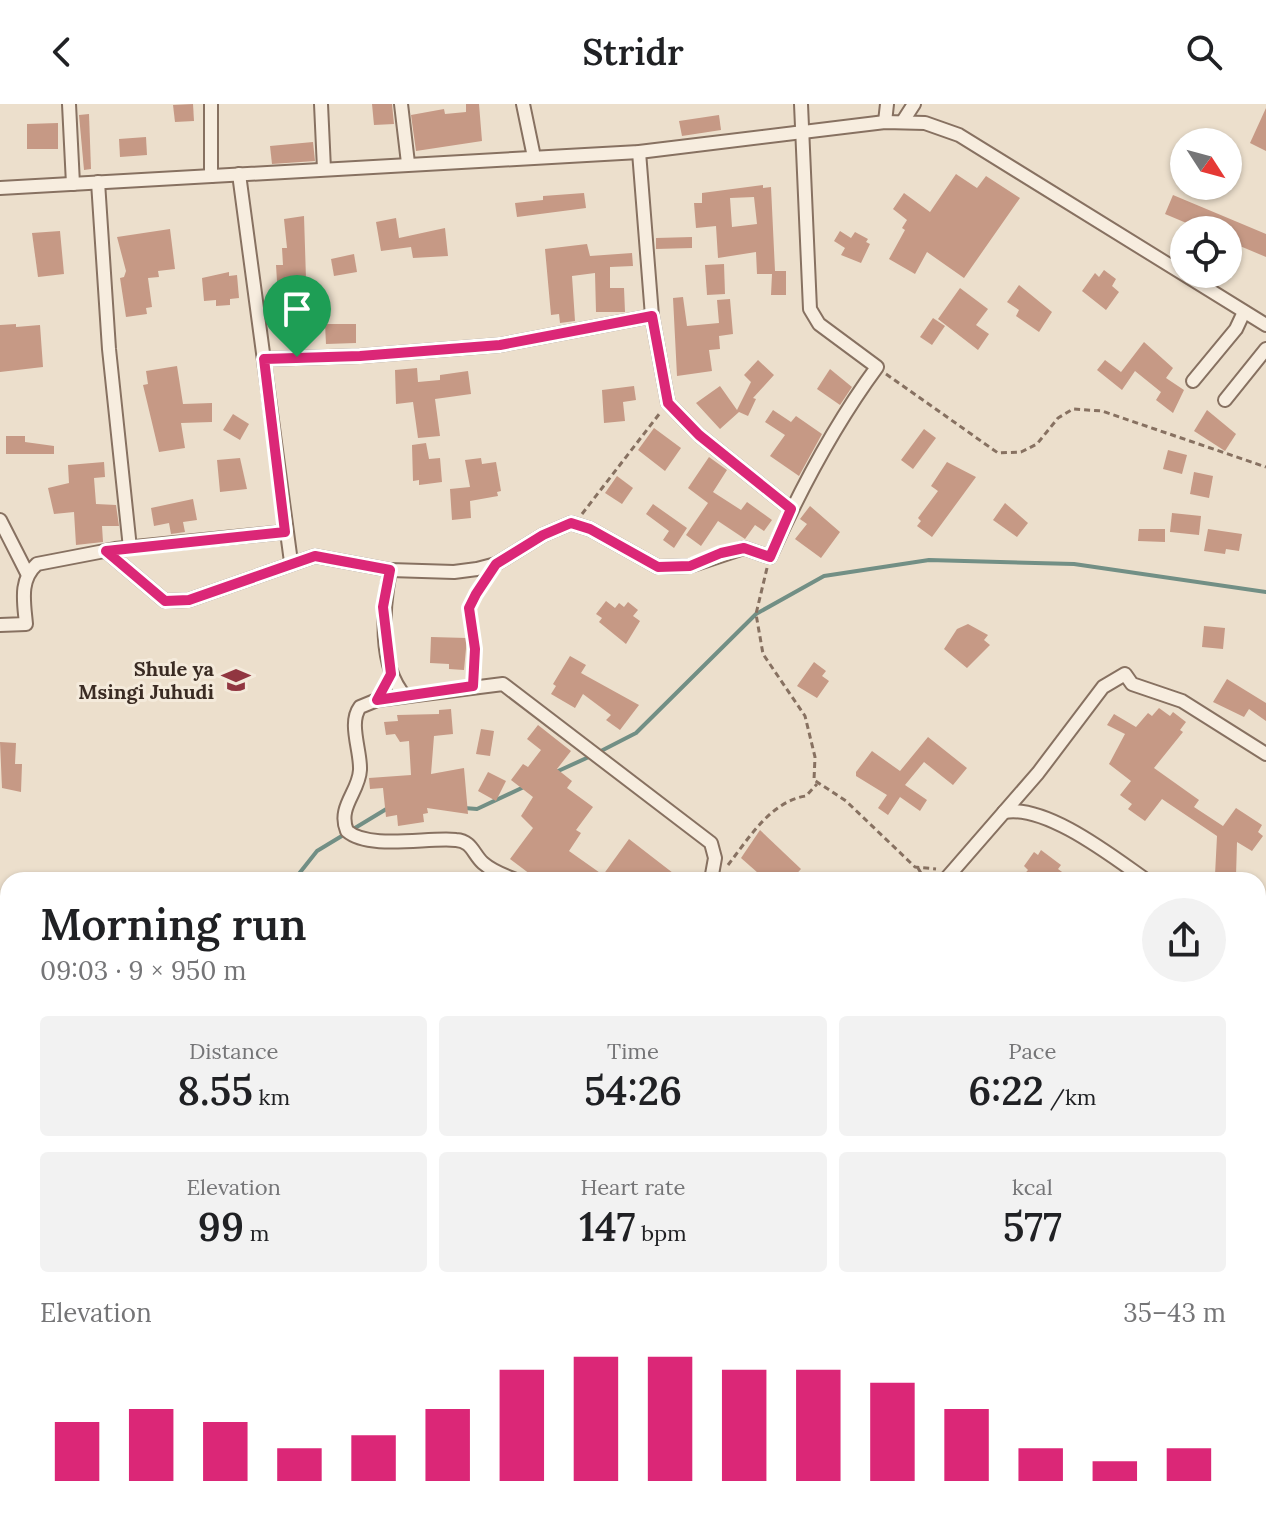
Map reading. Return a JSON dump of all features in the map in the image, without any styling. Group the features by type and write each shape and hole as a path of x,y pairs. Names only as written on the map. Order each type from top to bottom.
{"street":[{"path":"69,104 73,184"},
{"path":"211,104 211,176"},
{"path":"321,104 324,169"},
{"path":"401,104 408,163"},
{"path":"523,104 534,157"},
{"path":"106,551 165,601 189,600 315,556 390,570 454,572 496,564 543,535 571,523 590,529 658,567 690,566 721,553 744,548 770,557 791,509 857,394 877,367 819,324 810,309 801,104"},
{"path":"885,122 887,104"},
{"path":"903,121 914,104"},
{"path":"0,188 639,152 800,130 885,122 925,123 959,135 1266,325"},
{"path":"639,152 652,316 668,403 699,435 791,509"},
{"path":"239,174 291,562"},
{"path":"98,182 109,349 130,548"},
{"path":"1193,381 1236,329 1244,312"},
{"path":"264,359 360,356 500,345 652,316"},
{"path":"1225,400 1266,349"},
{"path":"0,520 27,573 24,592 26,624 0,625"},
{"path":"27,573 37,564 55,558 285,532"},
{"path":"390,570 383,607 391,674 405,696"},
{"path":"377,700 391,674"},
{"path":"951,872 1004,812 1103,687 1125,674 1132,684 1182,701 1266,754"},
{"path":"500,872 481,862 470,845 455,839 420,843 401,839 358,839 347,831 344,815 360,769 356,712 368,701 494,683 510,688 654,803 701,834 714,852 716,872"},
{"path":"1004,812 1027,811 1075,833 1133,872"}],"path":[{"path":"256,300 304,334 306,340 297,357"},
{"path":"877,367 998,453 1021,452 1037,444 1058,418 1073,409 1102,411 1266,467"},
{"path":"571,523 592,503 668,403"},
{"path":"720,872 775,810 789,799 806,796 817,784 811,734 805,716 763,654 756,614 770,557"},
{"path":"473,686 475,649 469,608 496,564"},
{"path":"817,784 846,801 885,842 920,872"},
{"path":"918,868 955,866"}],"building":[{"path":"193,104 194,121 175,122 173,105"},
{"path":"372,104 392,104 394,124 374,125"},
{"path":"466,104 479,104 482,141 416,151 411,115 444,109 445,114 466,112"},
{"path":"1266,108 1266,151 1250,143"},
{"path":"89,114 91,169 84,170 79,115"},
{"path":"719,115 721,130 682,136 679,121"},
{"path":"58,123 58,149 27,149 27,124"},
{"path":"146,137 147,155 120,157 119,139"},
{"path":"313,142 315,161 272,164 270,146"},
{"path":"956,174 977,188 986,176 1020,198 964,278 927,252 915,274 889,259 905,230 902,228 907,220 893,209 904,193 930,212"},
{"path":"763,185 763,188 771,187 775,271 786,271 786,295 771,295 772,274 757,274 756,252 718,258 716,226 696,228 694,203 702,203 702,193","holes":["754,197 757,224 732,227 730,198"]},
{"path":"584,193 586,208 517,217 515,203 543,200 543,196"},
{"path":"1171,200 1185,200 1223,216 1170,216 1165,214"},
{"path":"304,216 306,279 277,281 276,265 283,265 282,248 287,248 284,219"},
{"path":"396,218 399,238 445,228 448,256 413,258 411,247 381,251 376,222"},
{"path":"1242,224 1266,234 1266,257 1242,247"},
{"path":"170,229 175,269 158,271 159,277 148,278 152,307 146,308 147,314 126,317 120,278 126,271 117,237"},
{"path":"60,231 64,274 38,277 32,233"},
{"path":"840,231 851,238 855,232 868,239 866,242 870,244 861,263 841,255 845,248 834,241"},
{"path":"692,237 692,248 656,249 656,238"},
{"path":"587,244 590,256 632,253 633,266 610,267 610,288 624,288 625,312 596,312 595,273 572,276 575,321 560,323 559,314 551,315 545,249"},
{"path":"354,254 357,272 334,276 331,259"},
{"path":"724,264 725,294 707,295 705,265"},
{"path":"1104,270 1116,279 1112,286 1119,292 1106,310 1082,291 1095,273 1099,277"},
{"path":"229,272 229,276 237,275 239,298 230,299 230,305 216,306 216,300 204,301 202,278"},
{"path":"1019,285 1052,312 1039,332 1016,316 1019,310 1007,302"},
{"path":"960,288 988,309 976,325 989,334 978,350 938,319"},
{"path":"683,297 687,326 719,323 717,300 730,299 733,334 719,336 720,349 709,350 712,371 677,376 673,298"},
{"path":"933,318 945,326 932,345 920,337"},
{"path":"16,324 16,327 40,325 43,367 0,372 0,325"},
{"path":"325,324 356,324 356,343 326,344"},
{"path":"1144,342 1173,368 1166,378 1184,390 1173,413 1156,400 1161,392 1135,371 1122,390 1097,370 1105,360 1121,372"},
{"path":"758,360 774,375 753,398 756,399 748,416 739,412 720,429 696,403 720,386 737,410 751,382 744,375"},
{"path":"177,366 183,404 212,403 212,422 181,423 185,448 159,452 143,385 148,384 146,371"},
{"path":"417,368 418,382 440,380 440,375 468,371 471,394 435,399 440,436 418,438 413,402 396,404 395,370"},
{"path":"830,369 852,387 840,405 817,389"},
{"path":"634,386 636,400 623,402 625,421 604,423 602,390"},
{"path":"773,410 791,422 796,416 822,434 799,476 770,456 785,435 765,422"},
{"path":"1207,410 1236,434 1225,451 1194,431"},
{"path":"233,414 249,424 240,440 223,430"},
{"path":"654,428 681,448 665,471 638,450"},
{"path":"924,429 936,438 913,469 901,460"},
{"path":"6,436 25,436 25,442 54,446 54,454 6,454"},
{"path":"426,443 429,459 440,458 442,482 419,485 419,480 413,481 412,445"},
{"path":"1168,450 1187,455 1182,474 1163,469"},
{"path":"709,457 727,470 713,492 741,510 747,502 772,520 764,531 755,525 745,539 718,521 701,546 686,535 708,503 688,488"},
{"path":"240,458 247,489 220,492 217,460"},
{"path":"481,458 482,464 496,462 501,491 497,492 498,496 470,501 471,518 452,520 450,489 470,487 465,460"},
{"path":"104,462 105,477 94,478 96,504 116,505 119,526 102,526 103,542 76,545 74,512 54,514 48,488 69,483 68,465"},
{"path":"947,462 976,477 932,537 917,526 921,521 918,518 938,491 931,486"},
{"path":"1194,472 1213,476 1209,498 1190,494"},
{"path":"617,476 633,488 622,504 605,493"},
{"path":"193,499 197,520 183,522 185,532 171,534 169,523 154,526 151,508"},
{"path":"1005,503 1028,523 1017,537 993,520"},
{"path":"653,504 687,528 674,548 663,540 669,531 646,514"},
{"path":"810,506 840,532 821,558 795,539 807,524 800,519"},
{"path":"1172,513 1201,516 1199,535 1170,532"},
{"path":"1139,529 1165,529 1165,542 1138,541"},
{"path":"1208,529 1242,534 1239,551 1226,549 1225,554 1204,551"},
{"path":"606,601 615,608 619,603 624,607 628,602 638,610 633,616 640,621 626,644 599,622 602,618 596,614"},
{"path":"968,624 988,635 984,640 990,645 967,668 944,649 957,629"},
{"path":"1204,626 1225,628 1223,649 1202,647"},
{"path":"431,637 467,638 464,670 449,669 449,664 430,663"},
{"path":"570,656 586,665 581,673 639,705 620,730 606,720 611,715 583,694 575,708 551,694 556,686 553,684"},
{"path":"814,662 826,671 822,676 829,681 817,698 797,686"},
{"path":"1227,679 1266,703 1266,721 1249,709 1244,717 1213,702"},
{"path":"1159,708 1170,716 1173,712 1186,722 1180,730 1183,732 1154,768 1199,800 1194,807 1223,826 1236,808 1262,825 1258,832 1263,836 1252,851 1237,842 1236,872 1215,872 1217,836 1162,799 1145,821 1128,809 1132,804 1120,795 1131,781 1109,764 1125,734 1107,725 1114,714 1136,727 1148,713 1152,716"},
{"path":"451,709 453,734 434,736 431,774 464,768 468,814 427,808 428,813 423,814 424,822 398,826 397,815 386,817 383,788 370,789 369,778 411,775 409,741 400,742 395,734 386,735 384,722 398,721 397,715 439,714 439,710"},
{"path":"538,725 571,751 557,769 572,781 567,788 593,807 576,830 581,833 569,851 599,872 527,872 510,859 533,828 521,816 533,797 511,780 523,764 528,767 541,750 527,739"},
{"path":"481,729 494,731 490,756 476,754"},
{"path":"928,737 967,768 953,785 924,762 905,785 927,800 920,811 900,797 888,815 878,808 887,795 856,776 856,772 872,751 900,771"},
{"path":"0,742 16,743 15,764 22,764 21,792 2,788"},
{"path":"488,772 506,781 496,801 478,791"},
{"path":"760,830 801,869 798,872 757,872 741,858"},
{"path":"629,839 672,872 605,872"},
{"path":"1041,850 1061,865 1058,869 1062,872 1026,872 1024,866 1034,852 1038,855"}],"waterway":[{"path":"599,752 636,733 756,614 824,576 929,560 1074,564 1266,592"},
{"path":"556,772 591,756"},
{"path":"464,808 477,809 526,786"},
{"path":"300,872 317,851 388,808"}],"place":[{"name":"Shule ya Msingi Juhudi","path":"236,680"}],"route":[{"path":"652,316 668,403 699,435 791,509 770,557 744,548 721,553 704,563 690,566 658,567 590,529 571,523 543,535 496,564 469,608 475,649 473,686 437,694 377,700 391,674 383,607 390,570 315,556 189,600 165,601 106,551 285,532 264,359 297,357 360,356 500,345 541,340 652,316"}]}
